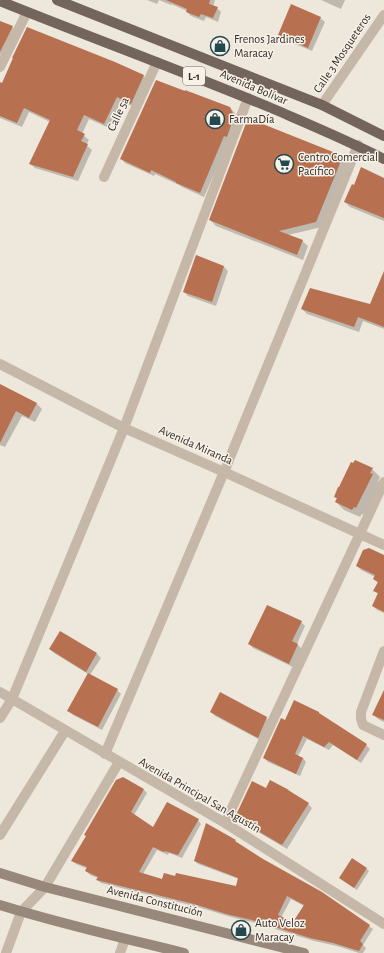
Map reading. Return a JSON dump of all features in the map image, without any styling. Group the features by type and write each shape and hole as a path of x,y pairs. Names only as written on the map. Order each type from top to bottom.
{"main road":[{"name":"Avenida Bolívar","path":"57,0 322,105 384,136"},
{"name":"Avenida Bolívar","path":"0,1 248,98 358,145 384,159"}],"street":[{"path":"0,66 27,12"},
{"name":"Calle 3 Mosqueteros","path":"322,105 384,15"},
{"name":"Calle 5a","path":"104,177 157,62"},
{"path":"0,718 12,699 124,428 248,98"},
{"path":"105,754 224,472 358,145"},
{"name":"Avenida Miranda","path":"0,364 124,428 384,544"},
{"path":"225,823 384,482"},
{"path":"384,651 361,712 360,719 363,725 384,735"},
{"name":"Avenida Principal San Agustín","path":"0,692 225,823 384,924"},
{"path":"0,835 65,731"},
{"path":"6,953 21,912 45,887 119,762"},
{"name":"Avenida Constitución","path":"0,873 45,887 304,953"},
{"path":"0,905 21,912 184,953"},
{"path":"120,953 125,939"}],"building":[{"path":"166,0 210,0 209,4 218,7 213,18 201,14 199,17 186,12 187,9"},
{"path":"291,4 321,17 308,48 278,35"},
{"path":"0,21 13,26 0,52"},
{"path":"27,27 144,75 131,104 117,97 104,124 84,115 77,130 85,134 81,141 88,144 73,177 29,164 50,120 24,108 17,123 0,116 0,82 2,83"},
{"path":"156,80 230,107 234,116 227,137 224,136 200,193 151,170 150,173 120,159"},
{"path":"248,118 343,156 316,222 279,231 303,240 297,255 209,220"},
{"path":"361,167 384,178 384,218 344,202 352,184 354,185"},
{"path":"196,255 224,266 212,302 183,292"},
{"path":"384,271 384,327 358,317 354,327 301,309 310,288 370,304"},
{"path":"0,384 37,403 29,418 16,411 0,443"},
{"path":"355,460 373,468 370,473 373,474 356,508 354,507 352,510 335,502 337,498 334,497 351,462 353,463"},
{"path":"369,548 384,555 384,612 372,606 378,593 373,591 378,582 373,579 375,575 356,566 363,550"},
{"path":"267,605 302,621 292,641 298,644 289,664 248,644"},
{"path":"60,631 97,653 86,672 49,649"},
{"path":"88,673 118,689 98,727 67,711"},
{"path":"384,690 384,720 372,715"},
{"path":"220,692 267,717 258,738 210,712"},
{"path":"294,700 319,712 367,744 357,760 329,742 324,747 303,736 295,754 303,758 296,774 263,758 281,718 285,720"},
{"path":"123,777 144,789 131,812 153,827 167,802 199,819 178,855 164,852 153,847 139,872 162,879 164,873 175,876 176,873 236,886 238,878 194,861 206,823 236,840 235,841 263,859 322,892 370,925 360,941 363,944 359,951 194,904 96,880 98,877 85,871 87,867 71,861 86,836 84,835 116,780","holes":["287,896 304,905 293,922 278,915"]},
{"path":"270,780 309,803 282,845 246,824 248,820 236,815 252,781 266,788"},
{"path":"352,858 367,868 354,888 339,878"}],"place":[{"name":"Frenos Jardines Maracay","path":"220,46"},
{"name":"FarmaDía","path":"215,119"},
{"name":"Centro Comercial Pacífico","path":"284,164"},
{"name":"Auto Veloz Maracay","path":"241,930"}]}
